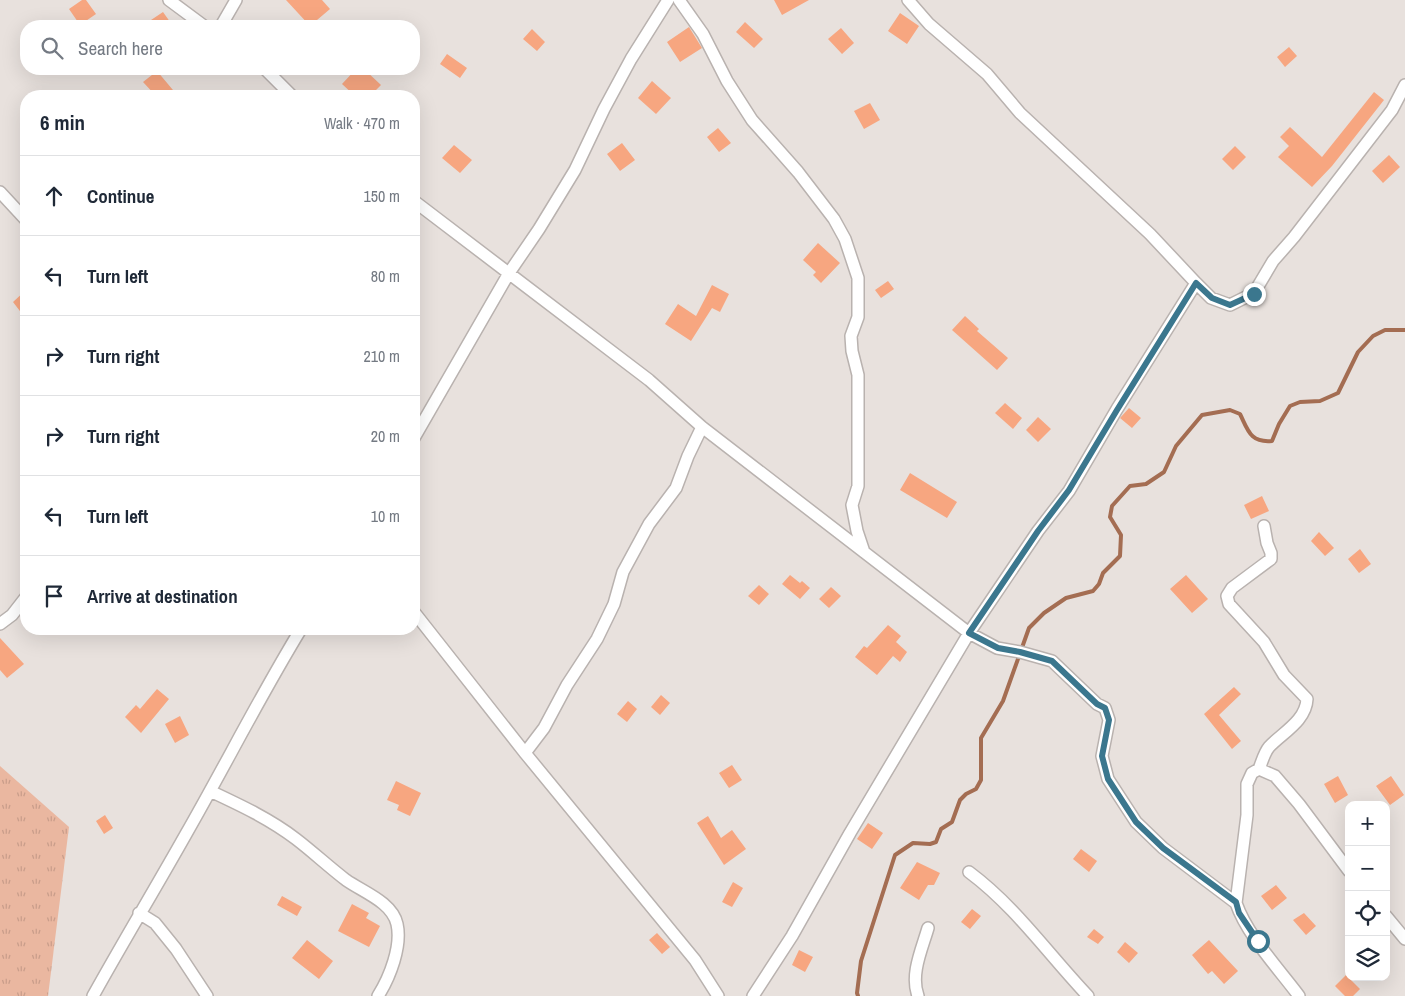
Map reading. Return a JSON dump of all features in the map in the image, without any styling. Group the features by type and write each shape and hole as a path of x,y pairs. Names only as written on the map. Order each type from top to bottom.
{"street":[{"path":"169,0 196,20"},
{"path":"224,20 236,0"},
{"path":"420,428 509,273 539,229 575,170 604,109 631,59 668,0"},
{"path":"680,0 703,34 726,81 752,120 798,172 834,219 846,239 858,278 858,317 851,336 852,351 858,375 858,486 852,505 857,531 864,552"},
{"path":"908,0 930,24 987,74 1020,113 1150,234 1196,283 1212,298 1230,305 1254,294 1273,261 1294,237 1392,110 1405,84"},
{"path":"271,75 286,90"},
{"path":"0,192 20,214"},
{"path":"420,206 649,380 702,426 969,633 998,648 1052,661 1097,704 1105,708 1109,720 1102,756 1108,779 1136,822 1163,848 1236,902"},
{"path":"753,996 792,936 850,833 969,633 1038,531 1069,490 1196,283"},
{"path":"524,753 544,728 567,685 597,639 614,604 623,572 649,524 676,488 702,426"},
{"path":"1264,526 1271,559 1232,588 1226,596 1229,604 1264,642 1284,675 1307,699 1307,707 1297,721 1267,749 1259,769 1252,773 1247,784 1247,816 1236,902 1239,913 1299,996"},
{"path":"0,624 12,615 20,605"},
{"path":"420,620 524,753 695,960 718,996"},
{"path":"92,996 297,635"},
{"path":"1259,769 1275,776 1299,804 1345,866"},
{"path":"210,791 248,808 295,838 347,881 390,909 397,924 397,951 384,987 378,996"},
{"path":"969,872 992,889 1040,940 1068,975 1088,996"},
{"path":"139,913 155,922 176,948 207,996"},
{"path":"1390,921 1405,940"},
{"path":"918,996 915,987 917,965 928,928"}],"green space":[{"path":"0,766 69,827 48,996 0,996"}],"building":[{"path":"82,0 86,0 96,14 87,20 77,20 69,9"},
{"path":"286,0 322,0 330,9 317,20 304,20"},
{"path":"774,0 809,0 782,15"},
{"path":"163,12 169,20 151,20"},
{"path":"900,13 919,26 907,44 888,31"},
{"path":"745,22 763,39 754,48 736,32"},
{"path":"689,27 702,48 680,62 667,42"},
{"path":"841,28 854,43 842,54 828,39"},
{"path":"532,29 545,42 537,51 523,39"},
{"path":"1289,47 1297,56 1285,67 1277,57"},
{"path":"447,54 467,68 460,78 440,64"},
{"path":"152,75 160,75 173,90 150,90 143,82"},
{"path":"350,75 370,75 381,85 376,90 348,90 342,84"},
{"path":"652,81 671,98 656,114 638,98"},
{"path":"1374,92 1384,100 1332,166 1312,187 1278,157 1289,146 1280,137 1290,127 1322,157"},
{"path":"870,103 880,120 864,129 854,111"},
{"path":"718,128 731,143 719,152 707,137"},
{"path":"622,143 635,160 620,171 607,154"},
{"path":"454,145 472,160 460,173 442,158"},
{"path":"1235,146 1246,157 1233,170 1222,159"},
{"path":"1389,155 1400,167 1383,183 1372,171"},
{"path":"818,243 840,263 821,283 813,275 816,272 803,260"},
{"path":"888,281 894,289 881,298 875,290"},
{"path":"712,285 729,294 720,312 712,308 691,341 665,324 678,304 696,316"},
{"path":"20,296 20,311 13,302"},
{"path":"965,316 979,329 977,331 1008,358 997,370 952,330"},
{"path":"1005,403 1022,418 1013,429 995,413"},
{"path":"1129,408 1141,418 1132,428 1120,418"},
{"path":"1038,417 1051,429 1038,442 1026,430"},
{"path":"910,473 957,502 947,518 900,490"},
{"path":"1262,496 1269,511 1251,519 1244,505"},
{"path":"1319,532 1334,548 1325,556 1311,541"},
{"path":"1360,549 1371,564 1359,573 1348,559"},
{"path":"790,575 800,583 802,581 810,588 800,599 782,584"},
{"path":"1186,575 1208,599 1192,613 1170,589"},
{"path":"759,585 769,594 759,605 748,596"},
{"path":"831,587 841,596 829,608 819,599"},
{"path":"888,625 901,636 896,642 907,652 900,662 893,656 877,675 855,657 864,646 867,648"},
{"path":"0,638 24,664 7,678 0,670"},
{"path":"1234,687 1241,694 1219,715 1241,741 1232,749 1204,714"},
{"path":"157,689 169,699 141,733 125,717 136,705 140,709"},
{"path":"661,695 670,703 660,715 651,707"},
{"path":"628,701 637,709 627,722 617,714"},
{"path":"180,716 189,735 175,743 165,724"},
{"path":"732,765 742,780 729,788 719,773"},
{"path":"1338,776 1348,795 1335,803 1324,784"},
{"path":"1391,776 1404,795 1390,805 1390,801 1387,801 1376,786"},
{"path":"396,781 421,793 410,816 397,810 399,805 387,800"},
{"path":"105,815 113,828 104,834 96,821"},
{"path":"708,816 721,838 732,830 746,849 724,865 697,823"},
{"path":"868,823 883,833 872,849 857,839"},
{"path":"1081,849 1097,861 1089,872 1073,859"},
{"path":"917,862 940,873 934,885 928,885 919,900 900,888"},
{"path":"733,882 743,888 732,907 722,902"},
{"path":"1276,885 1287,898 1272,910 1261,896"},
{"path":"282,896 302,907 297,916 277,905"},
{"path":"352,904 369,913 366,918 380,926 369,947 338,931"},
{"path":"972,909 981,916 970,929 961,922"},
{"path":"1304,913 1316,926 1306,935 1293,920"},
{"path":"1094,929 1104,937 1098,944 1087,937"},
{"path":"657,933 670,947 662,954 649,940"},
{"path":"307,940 333,961 319,979 292,958"},
{"path":"1209,940 1238,971 1224,984 1212,971 1208,974 1192,955"},
{"path":"1125,942 1138,953 1129,963 1117,952"},
{"path":"799,950 813,957 805,972 792,965"},
{"path":"1345,976 1345,981 1352,981 1360,989 1353,996 1345,996 1335,986"}],"waterway":[{"path":"858,996 861,961 895,855 913,843 930,844 936,842 941,829 952,822 960,800 966,794 976,789 981,780 981,738 1003,701 1029,628 1044,613 1066,598 1093,591 1099,584 1103,573 1120,556 1121,535 1110,517 1112,506 1130,486 1146,484 1164,472 1176,446 1202,415 1230,410 1240,414 1254,438 1272,441 1279,424 1290,406 1300,402 1320,401 1338,393 1358,352 1373,336 1385,330 1405,330"}],"route":[{"path":"1254,294 1230,305 1212,298 1196,283 1169,324 1069,490 1038,531 969,633 998,648 1052,661 1097,704 1105,708 1109,720 1102,756 1108,779 1136,822 1163,848 1236,902 1239,913 1258,941"}]}
